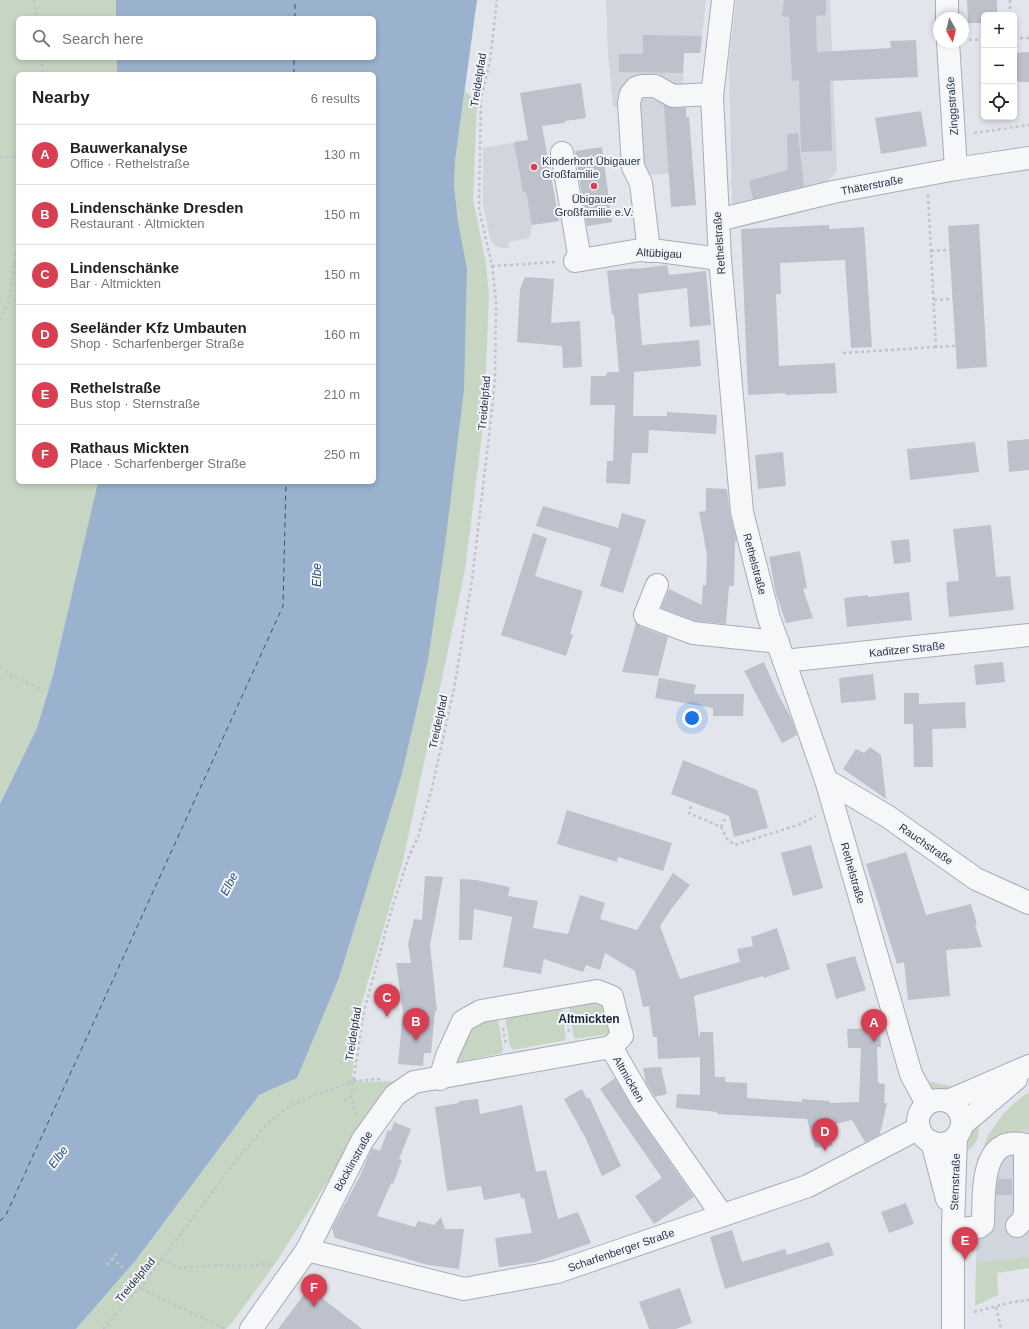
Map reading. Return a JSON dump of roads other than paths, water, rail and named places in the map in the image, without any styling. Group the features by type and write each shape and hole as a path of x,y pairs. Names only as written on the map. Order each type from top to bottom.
{"street":[{"name":"Rethelstraße","path":"723,0 712,94 720,259 742,512 769,618 826,780 911,1074 927,1104"},
{"path":"947,0 947,12"},
{"name":"Zinggstraße","path":"948,48 956,169"},
{"path":"649,250 641,183 634,167 628,103 630,94 636,88 642,86 654,86 672,96 712,94"},
{"name":"Altübigau","path":"562,153 577,260 640,250 720,259"},
{"name":"Thäterstraße","path":"718,220 833,192 956,169 1029,158"},
{"name":"Kaditzer Straße","path":"657,585 645,615 693,633 781,651 1029,635"},
{"name":"Rauchstraße","path":"826,780 887,816 976,879 1029,903"},
{"path":"440,1078 446,1056 464,1021 481,1011 597,991 612,996 622,1036 611,1047"},
{"name":"Altmickten","path":"414,1082 611,1047 643,1102 722,1215"},
{"path":"948,1101 1029,1067"},
{"path":"959,1131 962,1118 960,1111 955,1105 948,1101 941,1100 927,1104 922,1109 920,1115 926,1135 945,1143 959,1131 1029,1067"},
{"name":"Böcklinstraße","path":"251,1329 307,1250 362,1141 395,1095 414,1082"},
{"name":"Sternstraße","path":"954,1323 953,1230 959,1131"},
{"name":"Scharfenberger Straße","path":"307,1250 464,1289 557,1272 808,1186 926,1135"},
{"name":"Sternstraße","path":"926,1135 953,1230"},
{"path":"1016,1143 1027,1146 1025,1214 1023,1225 953,1230 980,1227 983,1224 985,1177 989,1161 997,1150 1007,1144 1016,1143"}],"water":[{"name":"Elbe","path":"116,0 477,0 455,161 454,185 458,222 467,269 464,390 445,545 428,661 402,774 339,978 297,1078 259,1095 136,1260 76,1329 0,1329 0,804 37,728 53,675 98,484 376,484 376,72 117,72 117,60 376,60 376,16 116,16"}],"place":[{"name":"Kinderhort Übigauer Großfamilie","path":"534,167"},
{"name":"Übigauer Großfamilie e.V.","path":"594,186"},
{"name":"Lindenschänke","path":"387,1017"},
{"name":"Lindenschänke Dresden","path":"416,1041"},
{"name":"Bauwerkanalyse","path":"874,1042"},
{"name":"Seeländer Kfz Umbauten","path":"825,1151"},
{"name":"Rethelstraße","path":"965,1260"},
{"name":"Rathaus Mickten","path":"314,1307"}],"district":[{"name":"Altmickten","path":"589,1019"}]}
